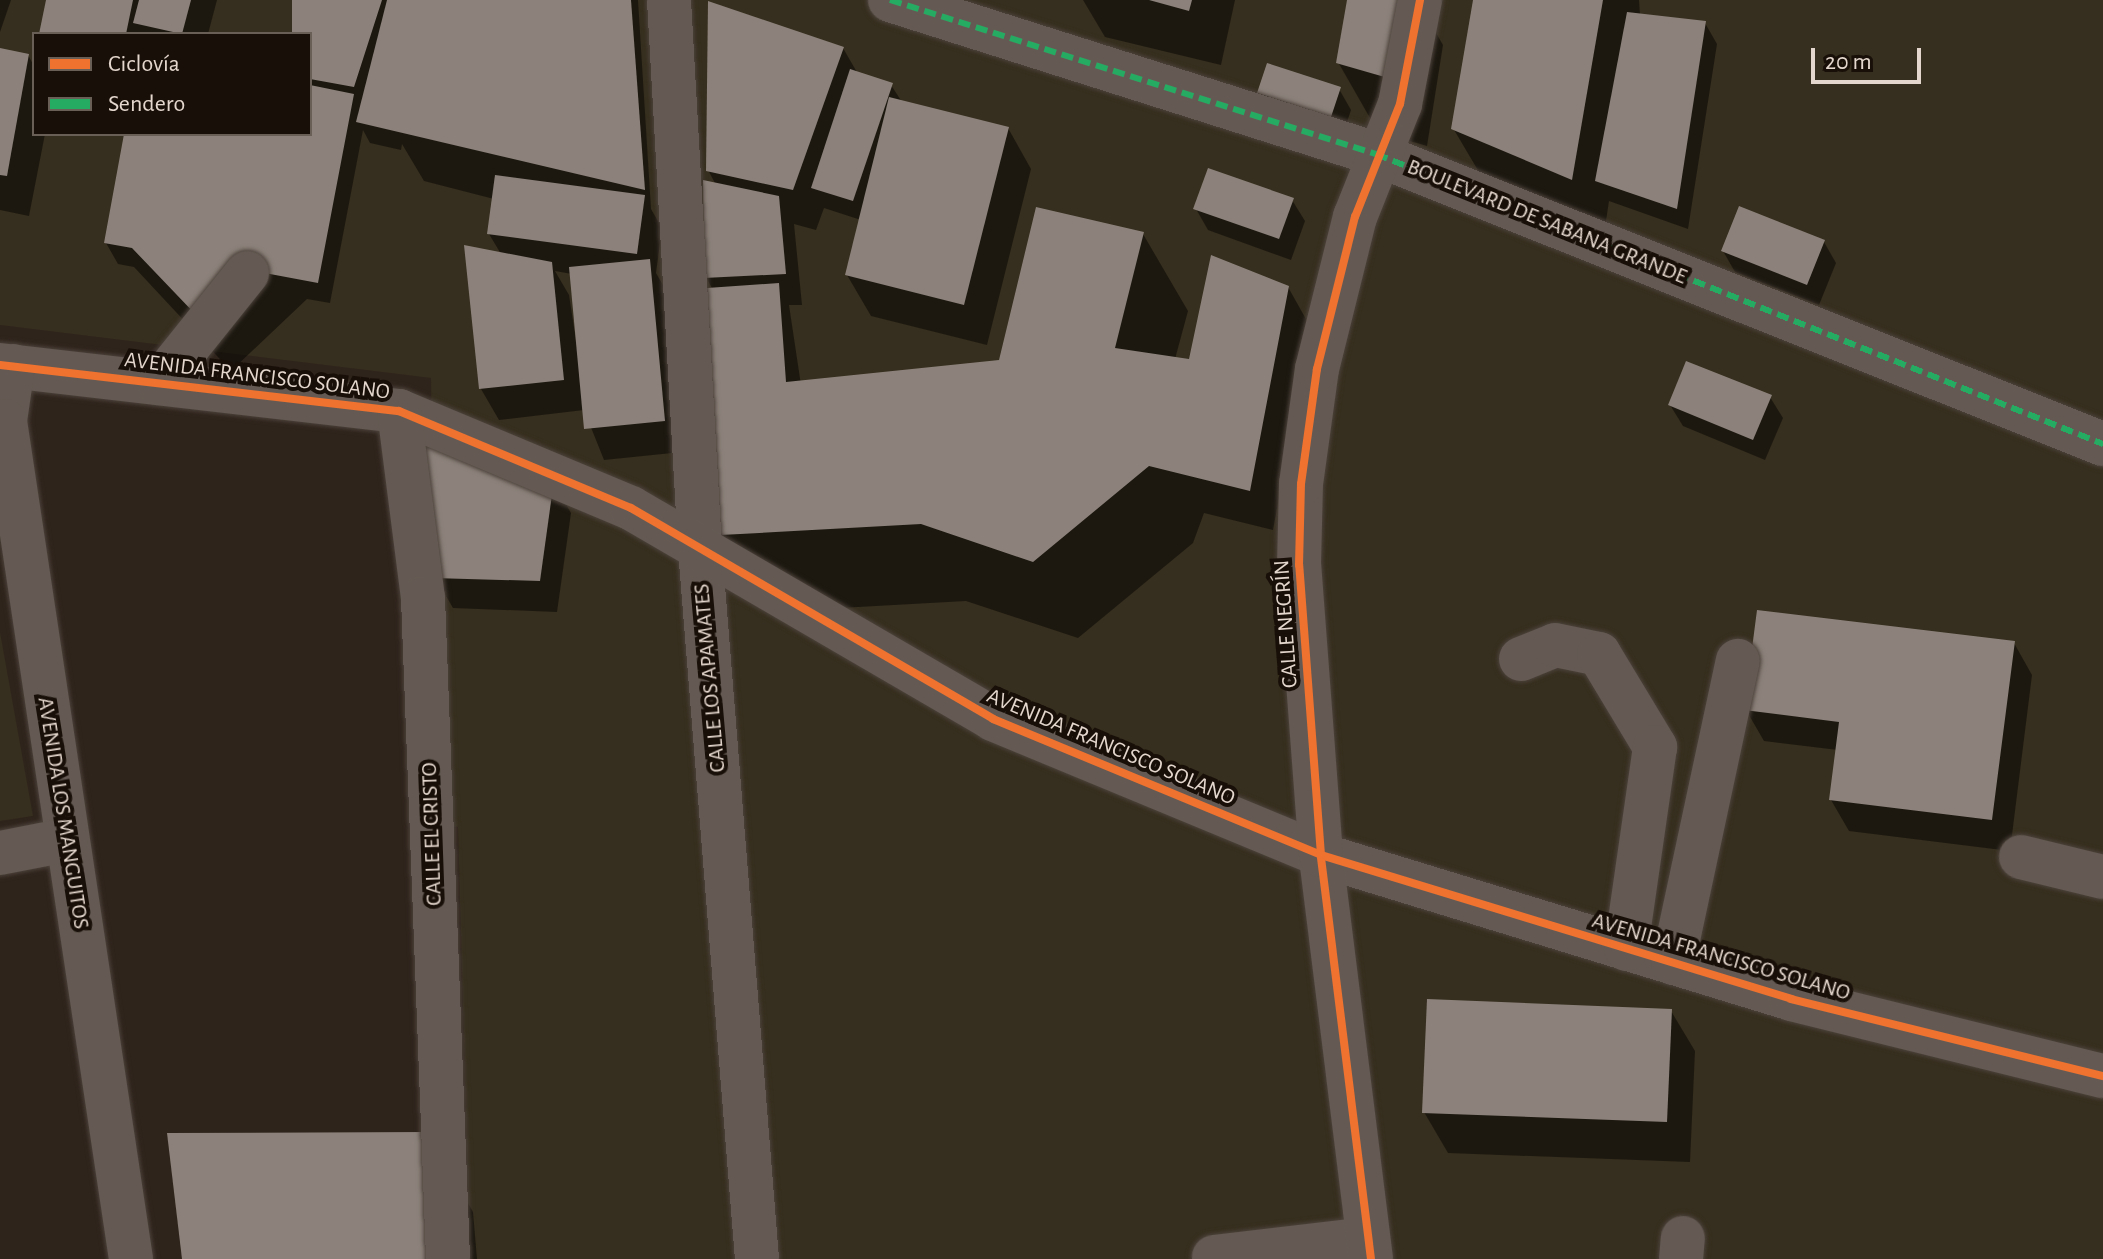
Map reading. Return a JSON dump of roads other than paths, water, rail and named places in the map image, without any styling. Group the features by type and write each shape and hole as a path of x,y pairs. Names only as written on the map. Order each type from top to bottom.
{"street":[{"name":"CALLE LOS APAMATES","path":"669,0 700,549 757,1259"},
{"name":"BOULEVARD DE SABANA GRANDE","path":"890,0 1376,154 2103,444"},
{"name":"CALLE NEGRÍN","path":"1369,1249 1321,855 1299,565 1301,484 1317,369 1376,154 1400,104 1420,0"},
{"path":"159,383 247,273"},
{"name":"AVENIDA FRANCISCO SOLANO","path":"6,366 399,411 579,483 700,549 993,719 1321,855 1673,963 2103,1076"},
{"name":"AVENIDA LOS MANGUITOS","path":"6,366 5,421 131,1259"},
{"name":"CALLE EL CRISTO","path":"399,411 423,598 448,1259"},
{"path":"1521,659 1555,645 1599,654 1655,747 1626,949"},
{"path":"1673,963 1738,661"},
{"path":"0,853 66,840"},
{"path":"2021,857 2103,877"},
{"path":"1214,1257 1369,1249"}]}
